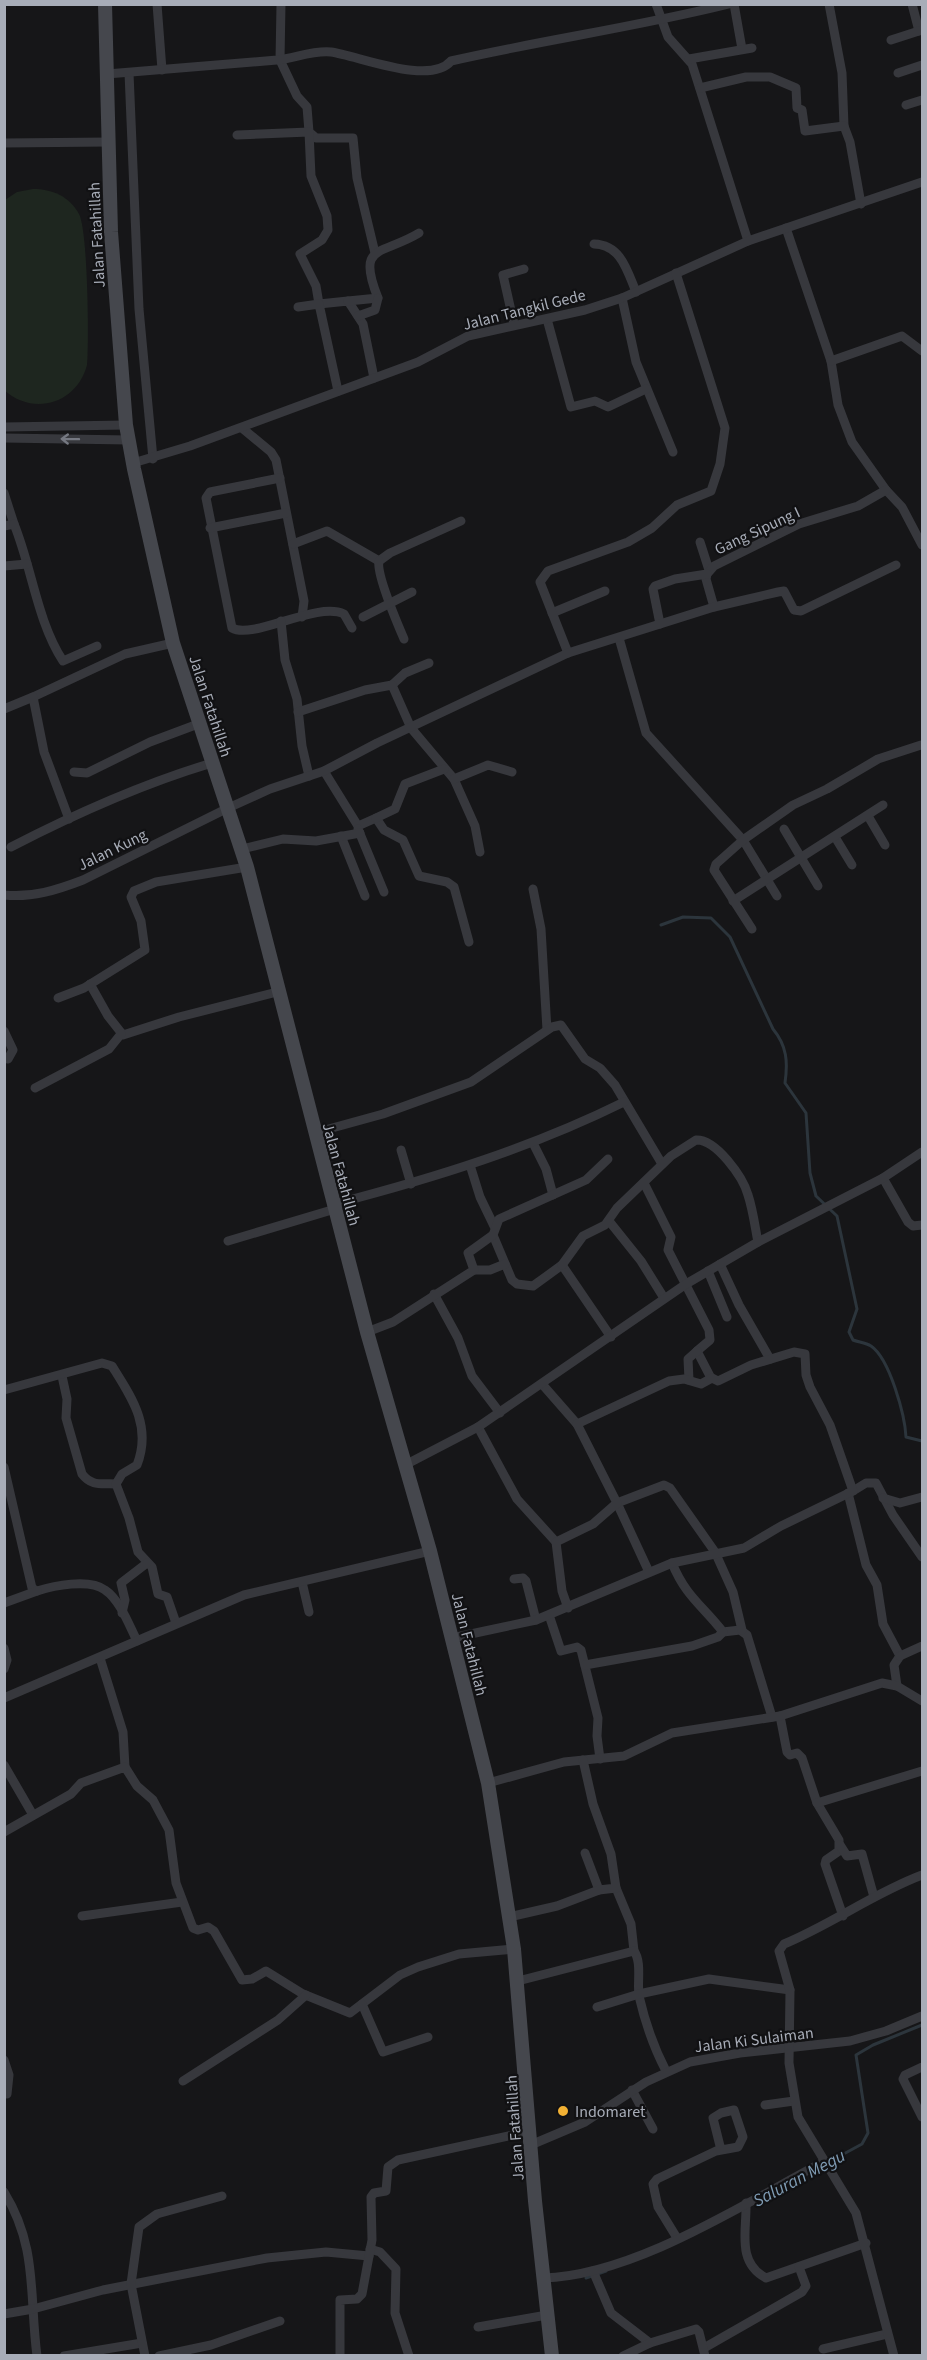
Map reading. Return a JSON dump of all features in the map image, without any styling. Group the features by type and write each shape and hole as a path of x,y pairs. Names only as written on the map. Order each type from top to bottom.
{"street":[{"name":"Jalan Fatahillah","path":"105,4 111,232 126,425 133,463 173,643 247,867 277,992 367,1332 430,1551 488,1783 518,1981 543,2278 552,2355"},
{"path":"158,4 162,70"},
{"path":"281,4 280,60 297,96 307,107 311,176 327,216 328,230 322,240 300,254 316,286 338,391"},
{"path":"656,4 668,37 689,59 748,241"},
{"path":"107,75 280,60 330,52 427,71 451,61 556,38 661,21 729,4"},
{"path":"689,59 747,48 734,4"},
{"path":"829,4 842,73 844,126 850,142 861,204"},
{"path":"891,40 921,31 912,4"},
{"path":"898,73 922,65"},
{"path":"129,73 139,309 153,459"},
{"path":"700,88 746,77 770,77 796,89 797,108 802,110 805,131 844,126"},
{"path":"906,105 922,100"},
{"path":"237,135 309,132 316,138 352,137 365,221 375,253"},
{"path":"4,143 109,142"},
{"name":"Jalan Tangkil Gede","path":"133,463 153,459 242,428 418,362 468,336 514,324 547,319 622,298 748,241 922,183"},
{"path":"786,228 831,361 838,405 852,441 920,533 922,545"},
{"path":"358,316 375,310 378,298 368,262 375,253 419,233"},
{"path":"594,244 605,244 620,256 636,292"},
{"path":"514,324 503,275 524,269"},
{"path":"568,654 540,582 548,572 640,536 677,505 711,491 715,483 725,428 676,273"},
{"path":"298,307 378,298"},
{"path":"622,298 636,362 673,453"},
{"path":"348,301 363,324 374,378"},
{"path":"547,319 571,407 595,401 608,408 646,389"},
{"path":"831,361 902,336 922,351"},
{"path":"4,427 126,425"},
{"path":"242,428 271,452 280,478 304,601 302,617"},
{"path":"4,438 129,440"},
{"path":"280,478 210,492 206,498 210,528 232,628 238,631 333,610 344,614 352,628"},
{"name":"Gang Sipung I","path":"714,607 708,572 790,528 858,506 886,490"},
{"path":"4,494 9,525 25,551 27,564 54,647 65,662 97,646"},
{"path":"210,528 286,513"},
{"path":"380,561 390,553 461,521"},
{"path":"293,544 327,531 380,561"},
{"path":"660,624 653,589 655,586 675,579 708,572 700,542"},
{"path":"380,561 380,573 387,590 388,603 404,639"},
{"path":"4,566 27,564"},
{"name":"Jalan Kung","path":"4,895 26,896 68,886 270,789 324,771 568,654 714,607 784,591 794,610 801,611 896,565"},
{"path":"552,613 605,591"},
{"path":"363,617 412,592"},
{"path":"281,621 285,660 297,699 309,777"},
{"path":"619,638 646,733 743,840 777,896"},
{"path":"4,709 125,654 173,643"},
{"path":"298,712 365,690 392,685 405,673 429,663"},
{"path":"392,685 411,728 454,779 475,826 480,852"},
{"path":"33,697 44,752 69,819"},
{"path":"74,772 87,773 150,742 198,724"},
{"path":"752,929 714,867 743,840 793,805 814,797 878,759 922,746"},
{"path":"11,847 165,777 212,763"},
{"path":"454,779 488,765 512,772"},
{"path":"242,849 283,839 316,841 359,830 395,809 405,784 444,769"},
{"path":"324,771 359,830 384,892"},
{"path":"733,901 883,805"},
{"path":"868,816 885,845"},
{"path":"376,818 382,829 403,840 419,876 447,882 454,887 469,942"},
{"path":"784,829 818,886"},
{"path":"341,836 365,896"},
{"path":"835,837 852,865"},
{"path":"58,998 90,984 145,950 141,921 131,897 134,891 156,882 247,867"},
{"path":"533,889 540,930 547,1030"},
{"path":"90,984 121,1034"},
{"path":"36,1088 109,1049 121,1034 277,992"},
{"path":"314,1133 383,1114 471,1082 547,1030 557,1026 564,1028 585,1059 604,1072 615,1085 662,1164"},
{"path":"4,1031 13,1050 8,1059"},
{"path":"228,1241 470,1166 533,1143 624,1102"},
{"path":"470,1166 512,1280 517,1284 533,1286 562,1265 583,1236 609,1221 617,1208 662,1164 681,1148 696,1140 711,1144 735,1172 748,1194 758,1242"},
{"path":"533,1143 546,1169 553,1195"},
{"path":"401,1150 411,1184"},
{"path":"405,1465 500,1413 686,1284 758,1242 883,1178 922,1152"},
{"path":"474,1270 468,1253 494,1230 499,1219 586,1180 608,1159"},
{"path":"883,1178 909,1222 913,1226 922,1225"},
{"path":"644,1183 671,1238 668,1250 711,1337 688,1359 689,1380"},
{"path":"609,1221 641,1261 664,1298"},
{"path":"367,1332 393,1322 474,1270 490,1270 506,1264"},
{"path":"720,1264 739,1305 770,1359"},
{"path":"562,1265 612,1337"},
{"path":"708,1271 727,1317"},
{"path":"434,1294 458,1338 472,1376 500,1413"},
{"path":"697,1351 711,1378"},
{"path":"577,1424 669,1381 689,1380 694,1384 701,1384 711,1378 722,1380 742,1368 770,1359 794,1352 805,1354 806,1375 830,1425 851,1492 866,1565 877,1585 883,1624 900,1656"},
{"path":"4,1390 109,1363 137,1407 142,1422 140,1456 136,1467 122,1474 116,1484"},
{"path":"62,1376 67,1399 66,1418 82,1474 88,1482 116,1484"},
{"path":"542,1384 577,1424 649,1572"},
{"path":"478,1427 517,1500 556,1542 562,1591 568,1608"},
{"path":"4,1467 30,1583 37,1591"},
{"path":"452,1638 536,1620 672,1563 754,1544 781,1526 872,1481 922,1557"},
{"path":"116,1484 129,1518 138,1552 152,1567 159,1595 168,1598 176,1623"},
{"path":"556,1542 593,1524 617,1503 664,1485 670,1488 715,1552 733,1592 742,1630 749,1638 788,1752 790,1755 797,1753 802,1758 817,1803 847,1856 862,1854 874,1897"},
{"path":"883,1498 900,1503 922,1497"},
{"path":"4,1685 6,1697 244,1595 430,1551"},
{"path":"122,1613 125,1600 121,1583 147,1563"},
{"path":"672,1563 684,1588 700,1609 715,1619 723,1632"},
{"path":"514,1579 523,1578 526,1581 536,1620"},
{"path":"302,1582 309,1612"},
{"path":"4,1603 58,1584 105,1589 122,1613 137,1641"},
{"path":"549,1615 561,1652 580,1648 598,1718 597,1736 600,1760"},
{"path":"585,1665 692,1646 716,1638 723,1632 742,1630"},
{"path":"897,1686 894,1665 900,1656 922,1646"},
{"path":"4,1648 7,1660 4,1669"},
{"path":"100,1658 123,1731 125,1767 137,1786 153,1800 166,1821 182,1902 193,1929 210,1928 217,1935 241,1979 247,1981 266,1971 306,1995 327,2002 345,2012 355,2012 400,1975 438,1959 459,1954 514,1949"},
{"path":"488,1783 564,1762 600,1760 630,1754 672,1733 776,1717 882,1683 897,1686 922,1701"},
{"path":"583,1760 593,1804 611,1854 616,1888 631,1924 634,1951 637,1956 639,1994 650,2034 666,2071"},
{"path":"4,1765 33,1815"},
{"path":"4,1832 71,1794 81,1783 125,1767"},
{"path":"817,1803 922,1771"},
{"path":"840,1845 837,1854 826,1860 825,1864 843,1916"},
{"path":"585,1853 599,1890"},
{"path":"894,2355 866,2243 856,2213 806,2132 794,2101 789,2048 790,1994 780,1947 843,1916 874,1897 922,1875"},
{"path":"509,1917 557,1906 599,1890 616,1888"},
{"path":"82,1916 182,1902"},
{"path":"518,1981 634,1951"},
{"path":"597,2007 639,1994 709,1979 790,1994"},
{"path":"183,2081 278,2020 306,1995"},
{"path":"362,2004 383,2052 428,2037"},
{"name":"Jalan Ki Sulaiman","path":"369,2252 373,2220 371,2197 374,2193 386,2191 388,2167 392,2163 532,2138 585,2122 632,2090 666,2071 690,2062 850,2041 886,2031 922,2016"},
{"path":"4,2060 9,2075 7,2094"},
{"path":"922,2067 903,2079 922,2114"},
{"path":"632,2090 653,2129"},
{"path":"765,2105 794,2101"},
{"path":"677,2238 658,2207 653,2184 721,2150"},
{"path":"543,2278 594,2274 746,2206 825,2163"},
{"path":"4,2192 18,2214 27,2243 37,2355"},
{"path":"145,2355 131,2284 137,2234 144,2221 156,2214 222,2196"},
{"path":"746,2206 745,2250 755,2269 766,2278 866,2243"},
{"path":"340,2355 340,2300 360,2296 369,2252"},
{"path":"4,2314 33,2310 131,2284 305,2253 380,2252 396,2269 395,2313 409,2355"},
{"path":"623,2355 650,2343 696,2329 705,2352 802,2292 806,2288 799,2267"},
{"path":"594,2274 611,2313 650,2343"},
{"path":"478,2327 547,2315"},
{"path":"159,2355 211,2345 280,2321"},
{"path":"823,2349 887,2334"},
{"path":"64,2355 142,2343"}],"shaded area":[{"path":"33,189 47,190 65,198 79,214 84,242 87,287 87,365 82,378 64,397 41,404 28,403 4,390 5,200 17,192"}],"waterway":[{"path":"661,925 683,917 711,918 730,937 784,1048 785,1083 806,1113 810,1173 816,1196 837,1216 857,1309 849,1332 853,1340 871,1346 878,1353 895,1388 906,1437 922,1441"},
{"name":"Saluran Megu","path":"827,2163 862,2144 868,2133 856,2055 873,2045 922,2025"},
{"name":"Saluran Megu","path":"586,2278 606,2271"}],"place":[{"name":"Indomaret","path":"563,2111"}]}
